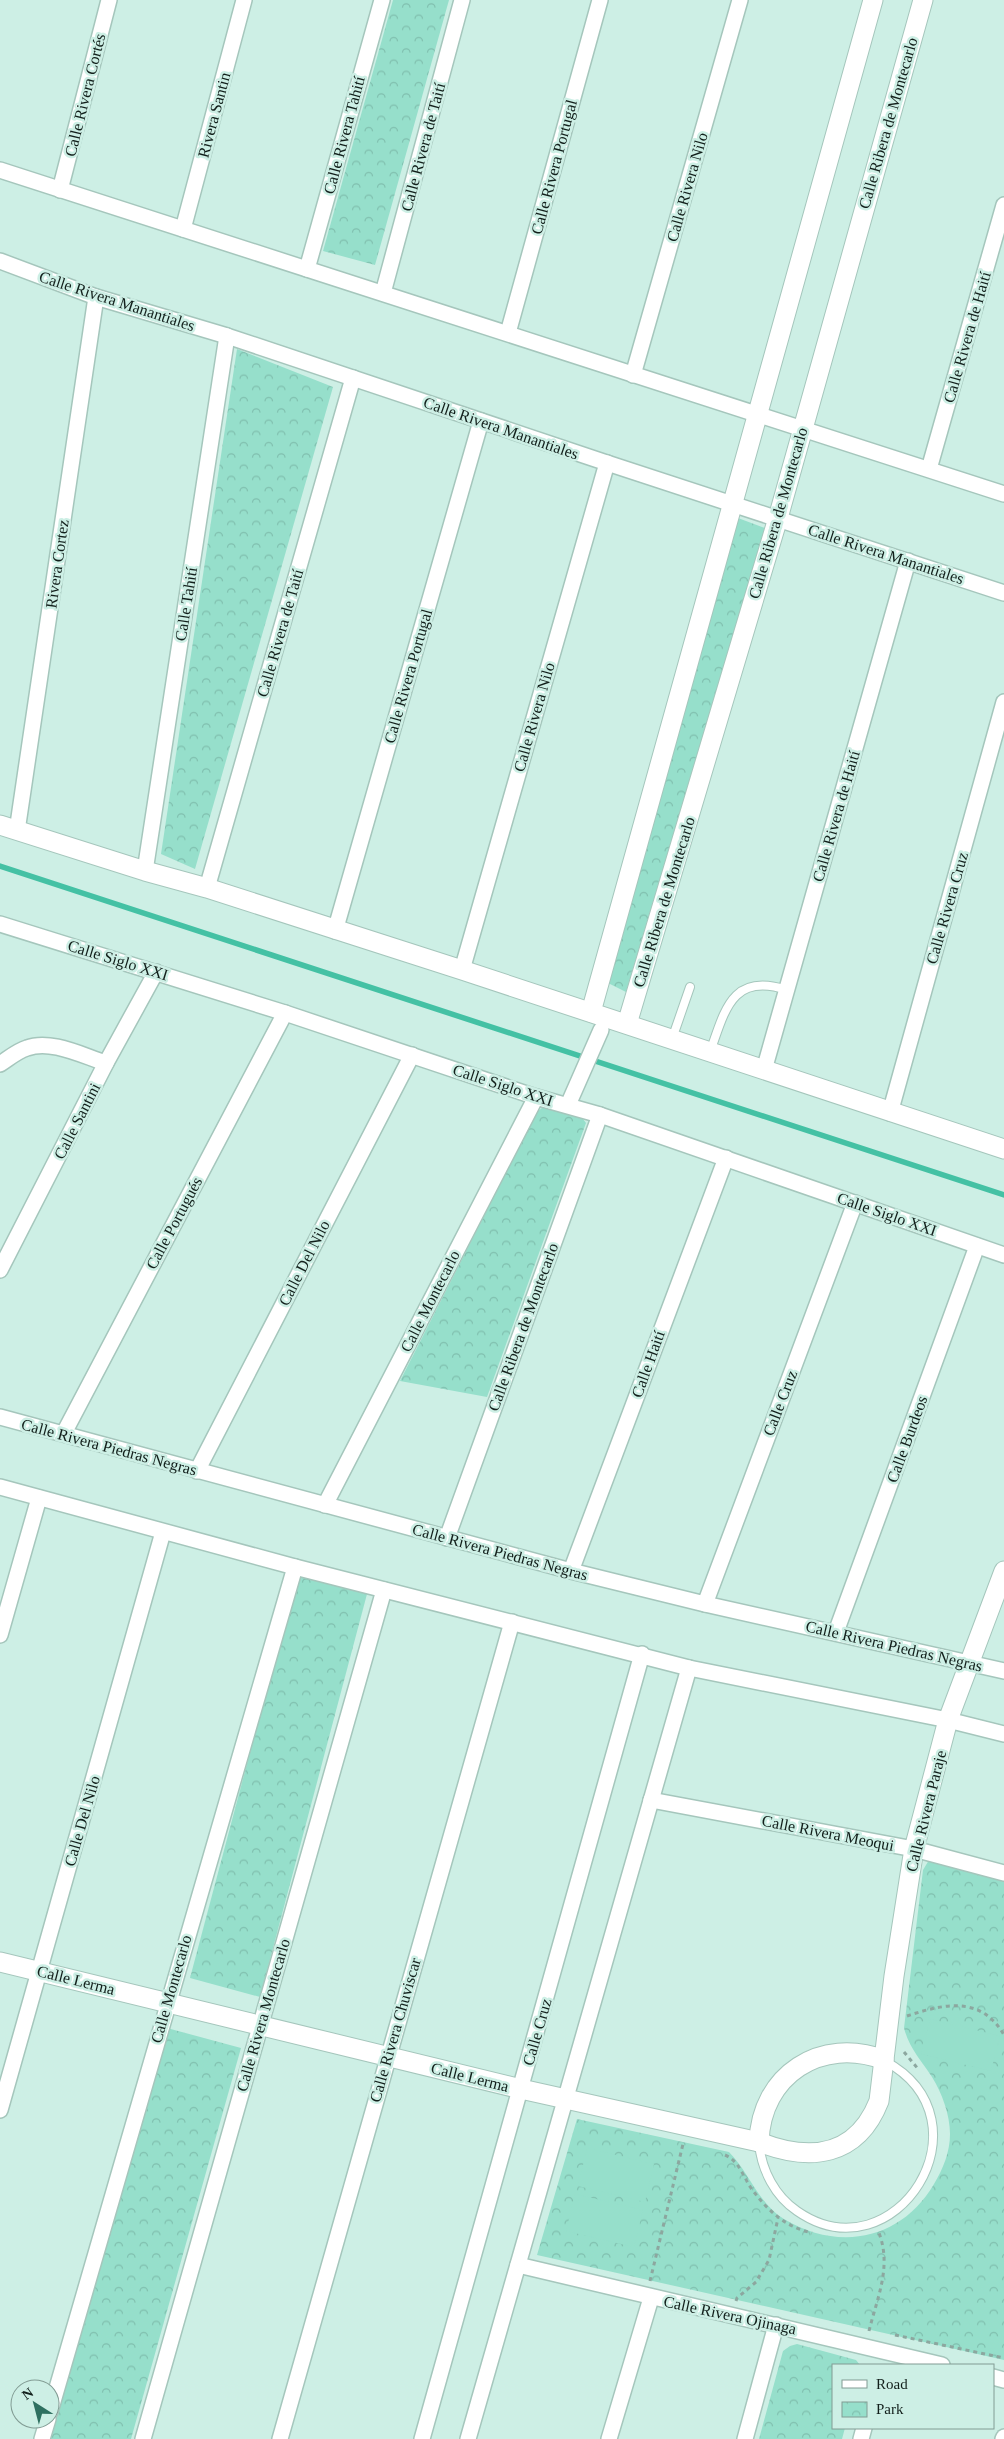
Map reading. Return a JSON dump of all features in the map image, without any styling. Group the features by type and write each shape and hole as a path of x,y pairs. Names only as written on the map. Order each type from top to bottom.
{"street":[{"name":"Calle Rivera Cortés","path":"60,190 109,0"},
{"name":"Rivera Santin","path":"183,229 244,0"},
{"name":"Calle Rivera Tahití","path":"307,269 382,0"},
{"name":"Calle Rivera de Taití","path":"383,293 462,0"},
{"name":"Calle Rivera Portugal","path":"508,333 600,0"},
{"name":"Calle Rivera Nilo","path":"633,375 740,0"},
{"path":"568,1105 600,1032 591,1012 873,0"},
{"name":"Calle Ribera de Montecarlo","path":"627,1024 778,518 923,0"},
{"path":"0,170 1004,494"},
{"name":"Calle Rivera de Haití","path":"929,469 1004,205"},
{"name":"Calle Rivera Manantiales","path":"0,260 96,297 227,336 607,464 1004,592"},
{"name":"Rivera Cortez","path":"9,828 96,297"},
{"name":"Calle Tahití","path":"145,871 227,336"},
{"name":"Calle Rivera de Taití","path":"207,888 353,378"},
{"name":"Calle Rivera Portugal","path":"335,931 481,421"},
{"name":"Calle Rivera Nilo","path":"462,970 607,464"},
{"name":"Calle Rivera de Haití","path":"764,1070 908,561"},
{"name":"Calle Rivera Cruz","path":"890,1113 1004,702"},
{"path":"9,828 145,871 207,888 335,931 462,970 890,1113 1004,1149"},
{"name":"Calle Siglo XXI","path":"0,924 285,1013 536,1097 600,1115 1004,1255"},
{"name":"Calle Santini","path":"0,1270 106,1063 156,972"},
{"name":"Calle Portugués","path":"64,1433 285,1013"},
{"path":"600,1032 627,1024"},
{"path":"0,1064 27,1048 38,1046 52,1046 106,1063"},
{"name":"Calle Del Nilo","path":"196,1471 412,1056"},
{"name":"Calle Montecarlo","path":"325,1505 536,1097"},
{"name":"Calle Ribera de Montecarlo","path":"447,1538 600,1115"},
{"name":"Calle Haití","path":"571,1571 726,1158"},
{"name":"Calle Cruz","path":"705,1604 855,1203"},
{"name":"Calle Burdeos","path":"836,1632 977,1246"},
{"name":"Calle Rivera Piedras Negras","path":"0,1417 571,1571 705,1604 1004,1670"},
{"path":"0,1487 295,1567 642,1654 689,1668 948,1720 1004,1734"},
{"path":"0,1635 39,1498"},
{"name":"Calle Del Nilo","path":"0,2110 163,1532"},
{"name":"Calle Montecarlo","path":"59,2379 295,1567"},
{"name":"Calle Rivera Paraje","path":"884,2060 914,1849 948,1720 1004,1571"},
{"name":"Calle Rivera Montecarlo","path":"143,2439 384,1590"},
{"name":"Calle Rivera Chuviscar","path":"280,2439 512,1622"},
{"name":"Calle Cruz","path":"422,2439 642,1654"},
{"path":"468,2439 689,1668"},
{"name":"Calle Rivera Meoqui","path":"651,1800 914,1849 1004,1873"},
{"name":"Calle Lerma","path":"0,1962 520,2090 564,2099 686,2135 759,2142 776,2149 807,2154 823,2153 841,2146 855,2138 874,2116 882,2088 884,2060"},
{"path":"759,2142 761,2124 769,2099 785,2078 799,2067 823,2056 840,2052 858,2053 884,2060"},
{"name":"Calle Rivera Ojinaga","path":"518,2264 648,2297 776,2324 866,2347 885,2359 932,2364"},
{"path":"609,2439 648,2297"},
{"path":"745,2439 776,2324"}],"lane":[{"path":"710,1052 724,1010 732,998 747,988 769,984 787,990"},
{"path":"672,1039 690,987"},
{"path":"759,2142 762,2160 771,2184 788,2204 802,2214 826,2224 853,2226 879,2220 894,2212 908,2201 924,2180 932,2155 933,2128 929,2111 917,2088 899,2069 884,2060"}],"path":[{"path":"889,2015 900,2018 956,2004 970,2007 986,2015 999,2026 1004,2035"},
{"path":"902,2045 921,2074"},
{"path":"674,2142 686,2135"},
{"path":"686,2135 691,2146"},
{"path":"648,2297 686,2135"},
{"path":"722,2154 739,2167 751,2187 778,2218 801,2230 818,2234"},
{"path":"732,2315 737,2298 756,2282 769,2260 778,2218"},
{"path":"866,2347 885,2266 885,2252 878,2231 880,2230"}],"green space":[{"path":"393,0 449,0 375,265 323,251"},
{"path":"237,349 333,387 195,869 161,854"},
{"path":"738,518 765,528 626,992 608,983"},
{"path":"543,1107 583,1119 586,1123 487,1397 400,1381 537,1112"},
{"path":"297,1576 367,1594 260,1997 190,1978"},
{"path":"929,1860 1004,1878 1004,2360 537,2255 577,2119 729,2152 760,2196 775,2212 784,2219 805,2229 826,2235 847,2237 867,2235 887,2228 904,2218 920,2203 934,2184 943,2166 949,2147 950,2134 945,2104 939,2090 912,2048 904,2028 923,1870"},
{"path":"930,2019 1000,2036 991,2071 921,2054"},
{"path":"167,2028 241,2048 131,2439 51,2439 54,2429 60,2429 60,2407"},
{"path":"587,2148 654,2164 645,2202 578,2186"},
{"path":"575,2194 643,2210 634,2247 566,2231"},
{"path":"797,2344 856,2360 859,2364 832,2364 832,2429 845,2429 842,2439 759,2439 783,2351"}],"waterway":[{"path":"0,866 1004,1195"}]}
